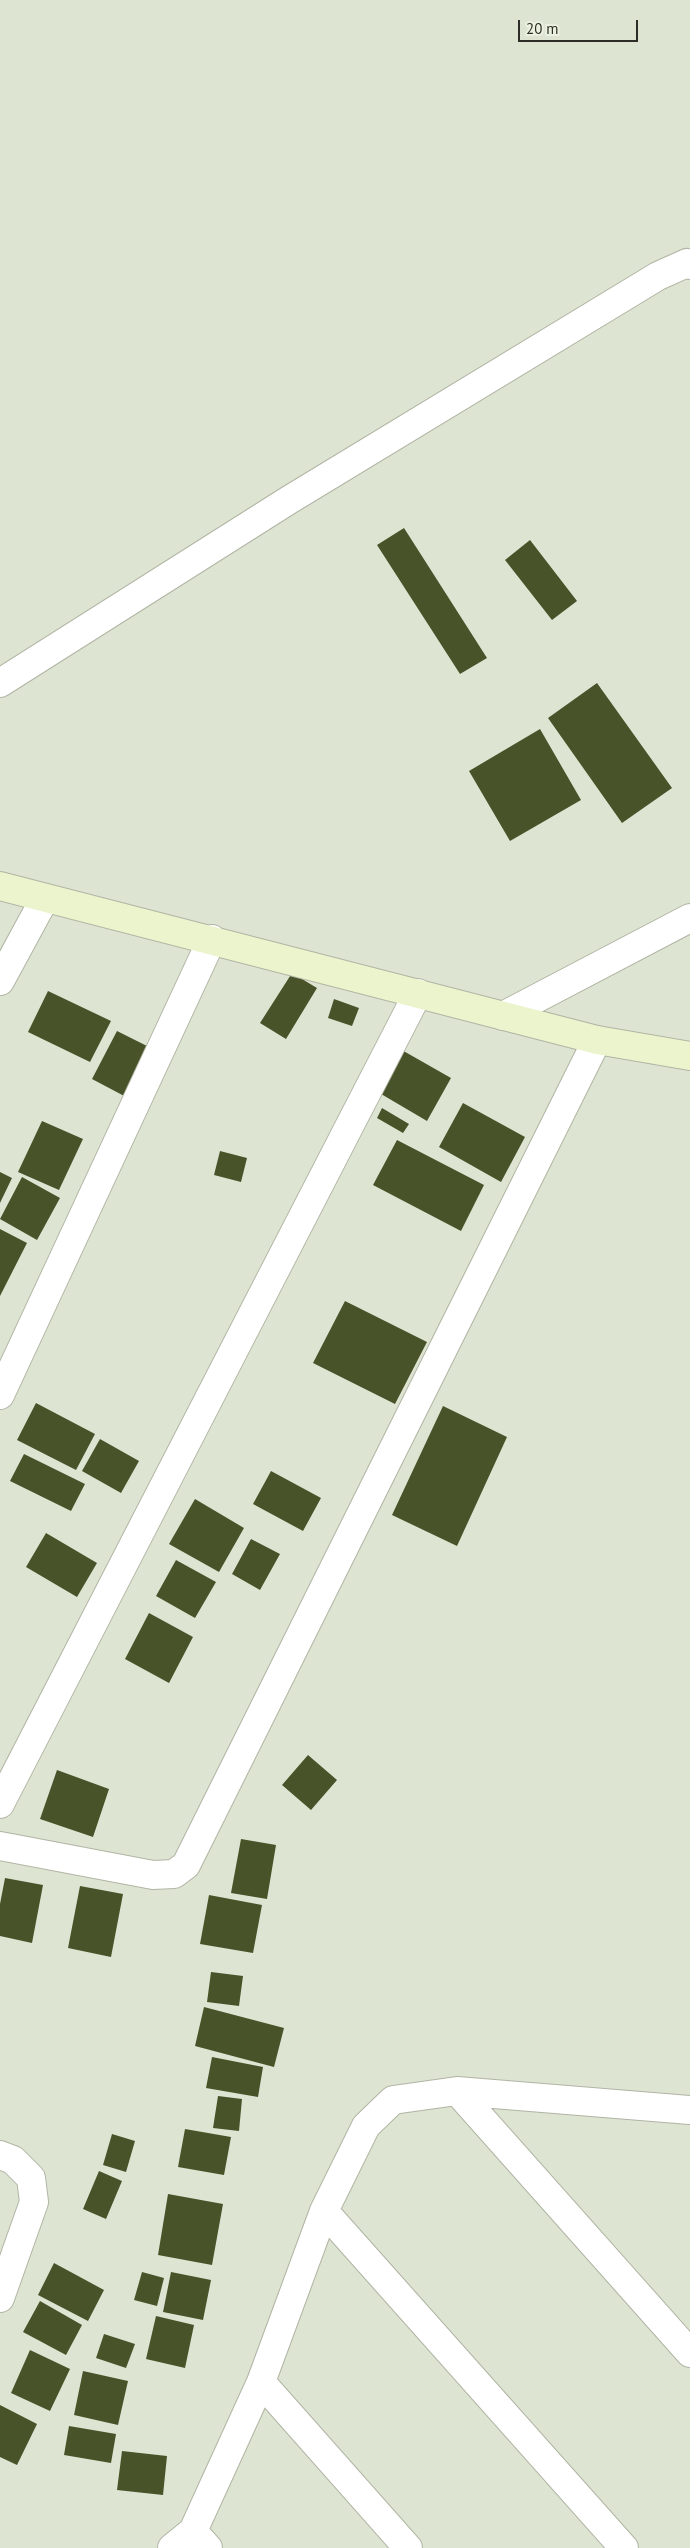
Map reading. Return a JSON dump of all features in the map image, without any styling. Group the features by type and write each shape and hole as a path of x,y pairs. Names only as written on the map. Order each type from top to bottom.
{"street":[{"path":"0,683 281,505 658,276 687,263 690,265"},
{"path":"0,886 212,939 597,1040 690,1056"},
{"path":"0,981 45,898"},
{"path":"503,1016 690,918"},
{"path":"0,1394 212,939"},
{"path":"0,1804 418,993"},
{"path":"0,1846 152,1875 174,1874 186,1864 597,1040"},
{"path":"172,2548 201,2539 324,2211 366,2126 393,2100 457,2091 687,2113"},
{"path":"457,2091 690,2353"},
{"path":"0,2155 13,2160 31,2178 34,2202 0,2298"},
{"path":"324,2211 624,2548"},
{"path":"261,2382 408,2548"}],"building":[{"path":"404,528 487,658 460,674 377,545"},
{"path":"530,540 577,601 552,620 505,560"},
{"path":"597,683 672,788 622,823 548,718"},
{"path":"540,729 581,800 510,841 469,771"},
{"path":"292,973 317,988 286,1039 260,1023"},
{"path":"48,991 111,1021 90,1062 28,1032"},
{"path":"334,999 359,1008 352,1026 328,1018"},
{"path":"117,1031 153,1049 128,1098 92,1079"},
{"path":"400,1049 451,1078 427,1121 376,1091"},
{"path":"463,1103 525,1137 501,1182 439,1147"},
{"path":"382,1108 409,1124 403,1133 377,1118"},
{"path":"42,1121 83,1139 59,1190 18,1172"},
{"path":"397,1140 484,1185 461,1231 373,1185"},
{"path":"220,1151 247,1158 241,1182 214,1175"},
{"path":"0,1172 12,1178 0,1203"},
{"path":"22,1177 60,1198 37,1240 0,1219"},
{"path":"0,1229 27,1243 0,1296"},
{"path":"345,1301 427,1342 395,1404 313,1363"},
{"path":"36,1403 95,1434 76,1470 17,1440"},
{"path":"443,1406 507,1437 457,1546 392,1515"},
{"path":"100,1439 139,1461 121,1493 82,1471"},
{"path":"24,1454 85,1484 71,1511 10,1481"},
{"path":"271,1471 321,1498 303,1531 253,1504"},
{"path":"195,1499 244,1528 219,1572 169,1544"},
{"path":"46,1533 97,1563 77,1597 26,1567"},
{"path":"251,1539 280,1554 260,1590 232,1574"},
{"path":"176,1560 216,1582 195,1618 156,1596"},
{"path":"149,1613 193,1637 169,1683 125,1659"},
{"path":"308,1755 337,1780 311,1810 282,1785"},
{"path":"57,1770 109,1789 93,1837 40,1819"},
{"path":"241,1839 276,1845 267,1899 231,1893"},
{"path":"5,1878 43,1885 32,1943 0,1936 0,1904"},
{"path":"80,1886 123,1894 111,1957 68,1948"},
{"path":"209,1895 262,1905 253,1953 200,1944"},
{"path":"211,1972 243,1976 239,2006 207,2002"},
{"path":"204,2007 284,2028 274,2067 195,2046"},
{"path":"212,2057 263,2067 258,2097 206,2088"},
{"path":"218,2096 242,2099 239,2131 213,2128"},
{"path":"185,2129 231,2137 224,2175 178,2167"},
{"path":"112,2134 135,2141 126,2172 103,2165"},
{"path":"99,2171 122,2181 106,2219 83,2209"},
{"path":"168,2194 223,2204 212,2265 158,2255"},
{"path":"54,2263 104,2290 88,2321 38,2295"},
{"path":"142,2272 164,2278 157,2306 134,2300"},
{"path":"171,2272 211,2280 203,2320 163,2312"},
{"path":"40,2301 82,2325 66,2355 23,2332"},
{"path":"156,2316 194,2325 185,2368 146,2359"},
{"path":"104,2334 135,2344 126,2368 96,2358"},
{"path":"30,2350 70,2369 50,2411 11,2393"},
{"path":"83,2371 128,2381 118,2425 74,2415"},
{"path":"0,2405 37,2424 17,2465 0,2457"},
{"path":"69,2426 116,2434 111,2463 64,2455"},
{"path":"122,2451 167,2456 163,2495 117,2490"}]}
